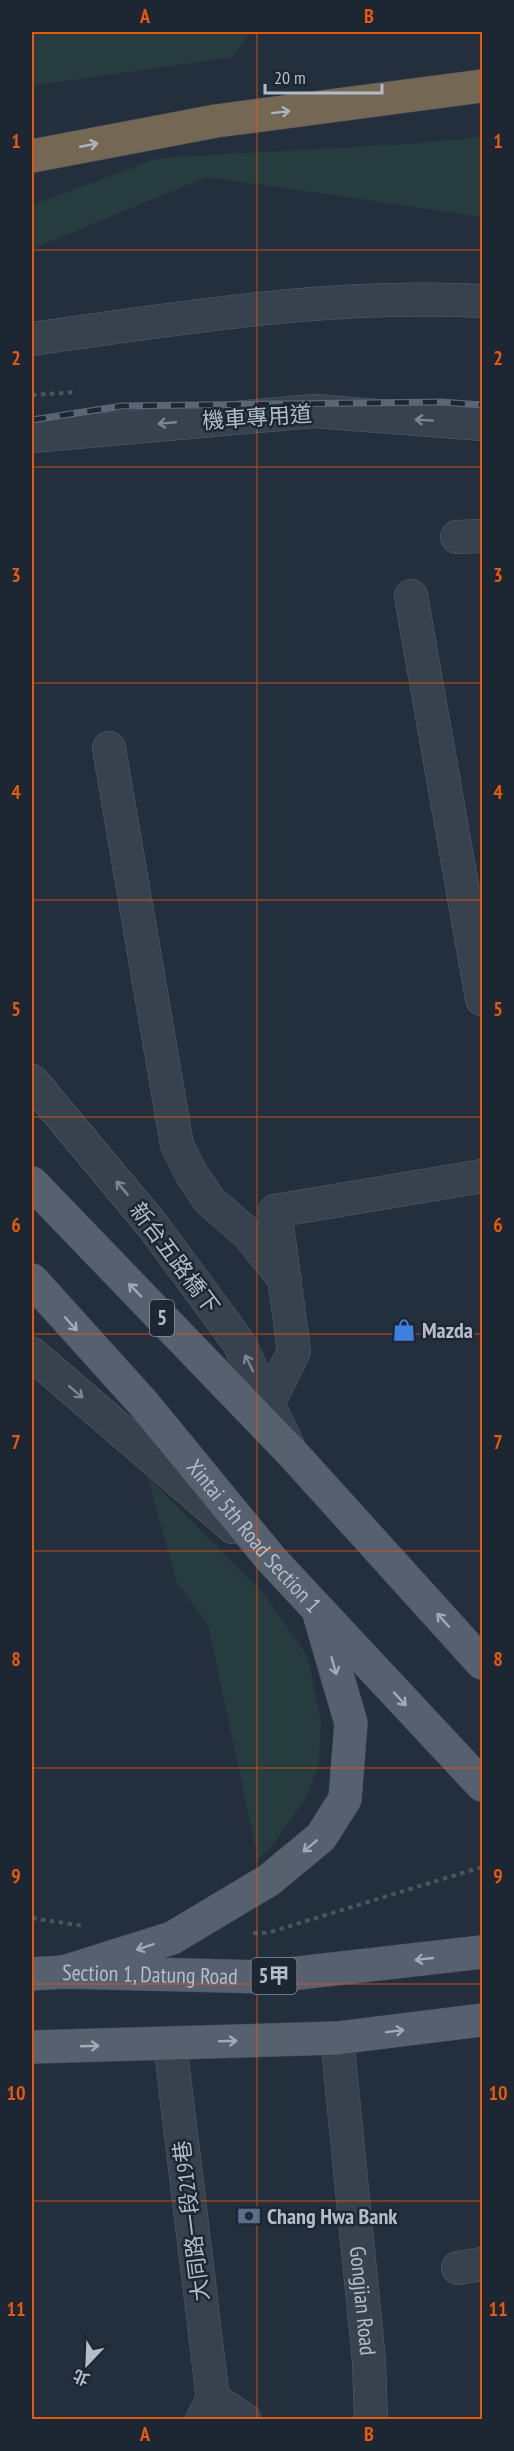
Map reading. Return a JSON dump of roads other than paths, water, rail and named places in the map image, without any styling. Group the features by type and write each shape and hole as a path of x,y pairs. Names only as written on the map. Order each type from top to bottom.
{"highway":[{"path":"32,156 216,120 483,86"}],"main road":[{"name":"5","path":"32,1183 292,1454 483,1663"},
{"name":"Xintai 5th Road Section 1","path":"32,1281 143,1403 271,1559 483,1785"},
{"path":"64,1972 172,1938 269,1880 321,1837 345,1799 351,1723 318,1610"},
{"name":"Section 1, Datung Road","path":"32,1974 64,1972 264,1977 483,1952"},
{"path":"32,2047 337,2038 483,2020"}],"street":[{"path":"32,339 251,309 432,298 483,301"},
{"name":"機車專用道","path":"32,436 314,411 483,424"},
{"path":"411,596 483,999"},
{"path":"109,748 177,1145 192,1175 210,1201 249,1235 285,1280"},
{"name":"新台五路橋下","path":"32,1081 153,1226 239,1343 292,1454"},
{"path":"268,1404 294,1351 275,1211 483,1176"},
{"path":"32,1354 271,1559"},
{"name":"Gongjian Road","path":"337,2038 369,2361 371,2420"},
{"name":"大同路一段219巷","path":"170,2043 207,2409"},
{"path":"207,2409 245,2420"}],"railway":[{"path":"32,420 122,406 441,402 482,405"}],"place":[{"name":"Mazda","path":"404,1330"},
{"name":"Chang Hwa Bank","path":"249,2216"}]}
